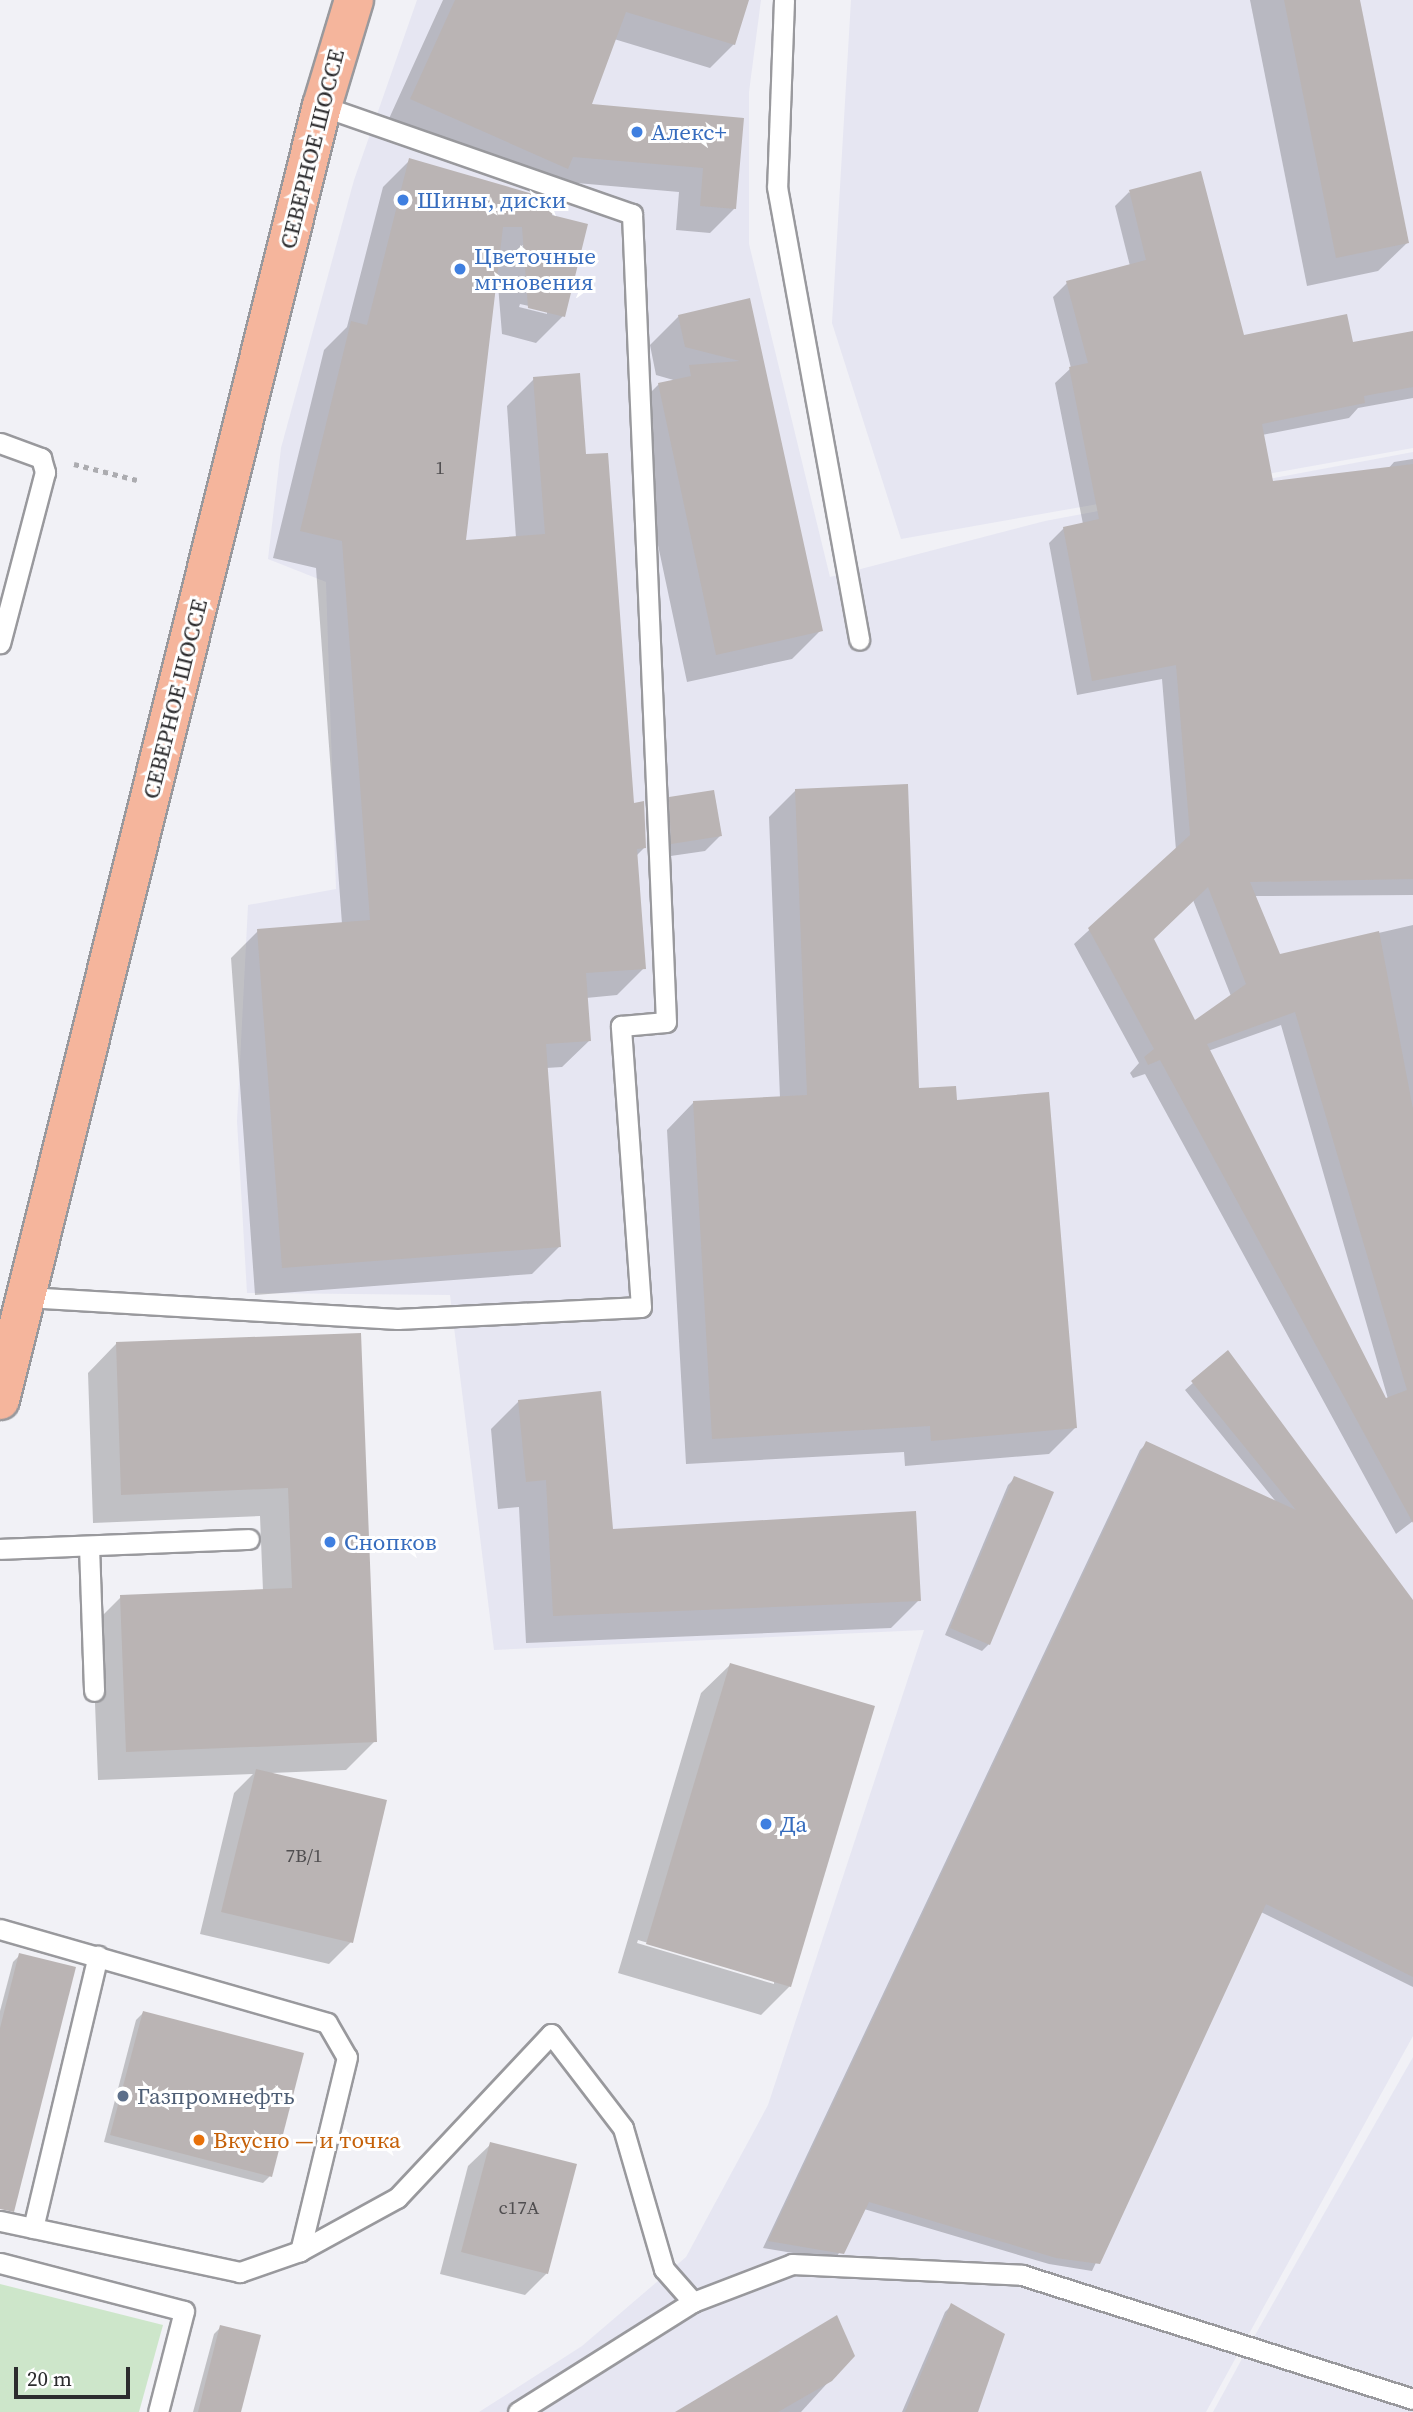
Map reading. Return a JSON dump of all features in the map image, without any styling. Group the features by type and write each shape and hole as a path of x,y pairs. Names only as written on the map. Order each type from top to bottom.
{"main road":[{"name":"СЕВЕРНОЕ ШОССЕ","path":"0,1399 322,106 354,0"}],"lane":[{"path":"785,0 777,187 859,640"},
{"path":"26,1297 397,1319 641,1307 621,1026 666,1022 632,214 322,106"},
{"path":"0,443 41,458 45,472 0,643"},
{"path":"0,1549 249,1539"},
{"path":"89,1546 94,1692"},
{"path":"0,1929 327,2024 347,2057 300,2251"},
{"path":"33,2228 98,1956"},
{"path":"0,2221 240,2272 300,2251 397,2199 551,2034 623,2127 664,2269 693,2302"},
{"path":"0,2263 184,2311 158,2412"},
{"path":"518,2412 693,2302 792,2264 1022,2275 1413,2399"}],"path":[{"path":"41,458 137,480"}],"shaded area":[{"path":"417,0 761,0 749,92 749,244 830,577 1045,521 1413,452 1413,2036 1206,2412 479,2412 582,2346 686,2257 768,2105 924,1630 494,1650 450,1295 247,1293 237,1121 248,905 336,889 326,582 268,559 281,448 354,180"},
{"path":"851,0 1413,0 1413,448 901,539 832,323"},
{"path":"1413,2057 1413,2412 1213,2412 1250,2344"}],"green space":[{"path":"0,2284 163,2325 139,2412 0,2412"}],"building":[{"path":"455,0 749,0 735,45 626,12 592,104 744,118 736,209 700,206 703,168 573,157 568,169 410,99"},
{"path":"1284,0 1360,0 1409,243 1336,258"},
{"path":"409,158 557,201 552,215 588,224 565,317 528,308 522,227 503,227 466,540 545,534 533,377 580,373 586,454 608,453 634,803 644,801 646,848 637,849 646,969 586,973 591,1041 546,1044 561,1247 282,1268 257,929 370,920 342,541 300,531 351,321 367,325"},
{"path":"1201,171 1244,335 1347,314 1353,342 1413,331 1413,387 1364,396 1365,403 1262,424 1273,481 1413,464 1413,879 1250,882 1280,954 1379,931 1413,1109 1413,1523 1160,1060 1148,1065 1144,1057 1154,1049 1088,928 1190,835 1176,665 1092,681 1063,527 1099,519 1069,367 1088,363 1066,281 1146,260 1129,190","holes":["1208,887 1246,984 1195,1020 1154,939","1295,1012 1407,1390 1386,1398 1207,1044"]},
{"path":"750,298 823,631 716,655 658,383 691,376 689,365 740,361 685,347 678,315"},
{"path":"908,784 919,1088 956,1086 957,1100 1049,1092 1077,1428 931,1441 930,1426 712,1439 693,1101 807,1095 795,789"},
{"path":"714,790 722,836 671,844 669,797"},
{"name":"Снопков","path":"361,1333 377,1742 126,1752 120,1595 292,1588 288,1488 121,1495 116,1342"},
{"path":"1228,1350 1413,1600 1413,1977 1266,1904 1100,2264 1056,2258 869,2202 844,2254 768,2241 1146,1441 1296,1510 1191,1381"},
{"path":"601,1391 613,1529 916,1511 921,1601 553,1616 546,1480 526,1482 518,1400"},
{"path":"1014,1476 1054,1492 990,1645 950,1628"},
{"path":"730,1663 875,1706 791,1987 646,1944"},
{"path":"256,1769 387,1800 353,1943 221,1912"},
{"path":"19,1953 76,1967 14,2212 0,2209 0,2028"},
{"path":"143,2011 304,2053 272,2177 110,2135"},
{"path":"490,2142 577,2164 548,2274 461,2252"},
{"path":"951,2303 1005,2334 978,2412 905,2412"},
{"path":"837,2315 855,2356 832,2381 778,2412 675,2412"},
{"path":"220,2325 261,2335 241,2412 198,2412"}],"place":[{"name":"Алекс+","path":"637,132"},
{"name":"Шины, диски","path":"403,200"},
{"name":"Цветочные мгновения","path":"460,269"},
{"name":"Снопков","path":"330,1542"},
{"name":"Да","path":"766,1824"},
{"name":"Газпромнефть","path":"123,2096"},
{"name":"Вкусно — и точка","path":"199,2140"}]}
